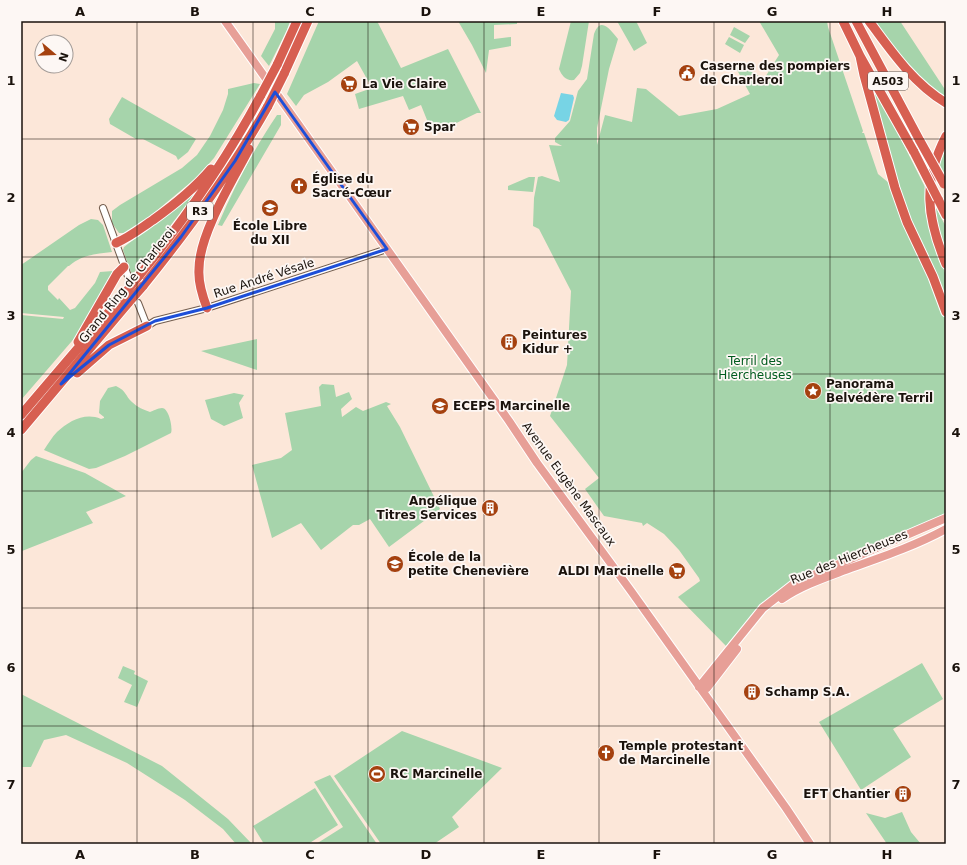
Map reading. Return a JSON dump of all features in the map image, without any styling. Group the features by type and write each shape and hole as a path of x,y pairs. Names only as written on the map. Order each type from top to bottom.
{"highway":[{"name":"Grand Ring de Charleroi","path":"21,415 126,292 198,198 261,95 296,21"},
{"name":"Grand Ring de Charleroi","path":"21,430 134,303 143,286 206,204 253,133 295,53 308,21"},
{"name":"A503","path":"843,21 860,56 914,152 946,215"},
{"name":"A503","path":"856,21 945,186"},
{"path":"869,21 914,78 924,88 946,103"},
{"path":"860,56 895,188 908,222 933,277 946,312"},
{"path":"207,308 199,280 201,254 216,213 250,148 253,133"},
{"path":"946,136 937,155 930,193 931,221 946,264"},
{"path":"116,243 130,236 184,197 204,177 217,161 225,156"},
{"path":"71,358 77,344 117,274 124,266"},
{"path":"61,384 72,377 85,364 109,346 147,326"}],"main road":[{"name":"Avenue Eugène Mascaux","path":"225,21 537,463 786,808 810,844"},
{"name":"Rue des Hiercheuses","path":"699,687 707,688 761,617 784,597 822,575 946,518"},
{"name":"Rue des Hiercheuses","path":"822,575 890,553 946,530"}],"street":[{"path":"103,208 129,278"},
{"name":"Rue André Vésale","path":"147,326 155,321 207,308 387,249"},
{"path":"134,303 147,326"}],"highlighted area":[{"path":"275,92 387,249 207,308 155,321 109,345 61,384 181,237 235,161"}],"green space":[{"path":"275,21 290,21 269,66 261,56 275,29"},
{"path":"319,21 377,21 401,68 448,49 481,113 477,113 442,130 437,122 429,125 421,105 409,110 403,96 359,109 355,94 372,88 357,61 328,82 304,95 296,106 287,94"},
{"path":"458,21 517,21 517,24 494,25 494,39 511,37 511,46 489,50 486,73"},
{"path":"571,21 589,21 582,66 580,73 574,80 565,78 559,69"},
{"path":"617,21 636,21 647,43 634,51"},
{"name":"Terril des Hiercheuses","path":"759,21 827,21 863,131 862,133 864,133 878,174 895,188 946,312 946,518 831,567 753,614 726,646 678,597 700,581 679,550 664,534 647,523 643,526 642,523 604,516 585,489 599,478 550,416 567,365 571,291 539,229 533,226 534,198 538,177 542,176 560,182 549,145 562,146 555,142 555,138 570,121 578,91 587,79 594,34 597,28 603,25 606,26 618,39 609,69 597,128 597,145 605,115 632,122 637,88 646,89 679,116 717,109 750,94 736,68 740,65 764,79 779,55"},
{"path":"873,21 900,21 946,91 946,98 923,86"},
{"path":"734,27 750,36 745,43 730,35"},
{"path":"729,37 744,45 740,53 725,44"},
{"path":"869,76 926,189 925,210 946,276 946,301 897,186"},
{"path":"254,83 260,84 214,158 197,177 130,233 119,233 112,223 112,211 182,168 197,155 210,136 223,110 228,89"},
{"path":"122,97 196,139 188,152 178,160 176,156 143,139 136,139 110,124 109,119"},
{"path":"277,115 281,115 281,125 222,226 218,225 245,168"},
{"path":"946,145 946,177 939,163"},
{"path":"529,177 535,177 533,192 508,190 508,186"},
{"path":"198,190 132,275 123,250 124,247"},
{"path":"934,204 946,227 946,256 939,240"},
{"path":"91,219 98,220 103,225 112,252 100,253 79,259 68,266 48,286 48,290 58,300 59,298 70,310 75,308 95,283 100,272 113,271 78,334 21,400 21,315 63,319 64,317 21,313 21,265 79,225"},
{"path":"257,339 257,370 201,351"},
{"path":"322,384 334,385 336,397 349,392 352,399 341,409 342,417 356,407 363,411 386,402 391,404 387,406 400,427 440,509 389,547 370,519 359,525 353,525 321,550 301,523 272,538 252,465 281,458 292,450 285,413 321,406 319,387"},
{"path":"116,386 122,390 138,407 150,412 160,408 167,411 170,419 171,433 125,456 96,468 89,469 44,450 57,432 72,421 83,417 104,418 99,413 100,401 108,388"},
{"path":"234,393 244,395 239,403 243,418 224,426 211,419 205,400"},
{"path":"36,456 85,473 126,496 86,512 93,523 22,551 21,473"},
{"path":"922,663 943,699 893,729 911,757 861,790 819,722"},
{"path":"123,666 135,671 134,674 148,681 137,707 124,702 132,685 118,678"},
{"path":"21,694 162,766 228,819 252,844 236,844 223,829 185,800 127,763 66,735 44,740 31,767 21,767"},
{"path":"402,731 502,768 452,817 459,827 434,844 381,844 334,776"},
{"path":"330,775 377,844 316,844 343,827 314,782"},
{"path":"315,788 338,825 308,844 264,844 253,826"},
{"path":"902,812 911,832 921,844 887,844 866,813 885,818"}],"water":[{"path":"561,93 573,95 574,98 569,120 566,122 557,120 554,116"}],"place":[{"name":"Caserne des pompiers de Charleroi","path":"687,73"},
{"name":"La Vie Claire","path":"349,84"},
{"name":"Spar","path":"411,127"},
{"name":"Église du Sacré-Cœur","path":"299,186"},
{"name":"École Libre du XII","path":"270,208"},
{"name":"Peintures Kidur +","path":"509,342"},
{"name":"Panorama Belvédère Terril","path":"813,391"},
{"name":"ECEPS Marcinelle","path":"440,406"},
{"name":"Angélique Titres Services","path":"490,508"},
{"name":"École de la petite Chenevière","path":"395,564"},
{"name":"ALDI Marcinelle","path":"677,571"},
{"name":"Schamp S.A.","path":"752,692"},
{"name":"Temple protestant de Marcinelle","path":"606,753"},
{"name":"RC Marcinelle","path":"377,774"},
{"name":"EFT Chantier","path":"903,794"}]}
